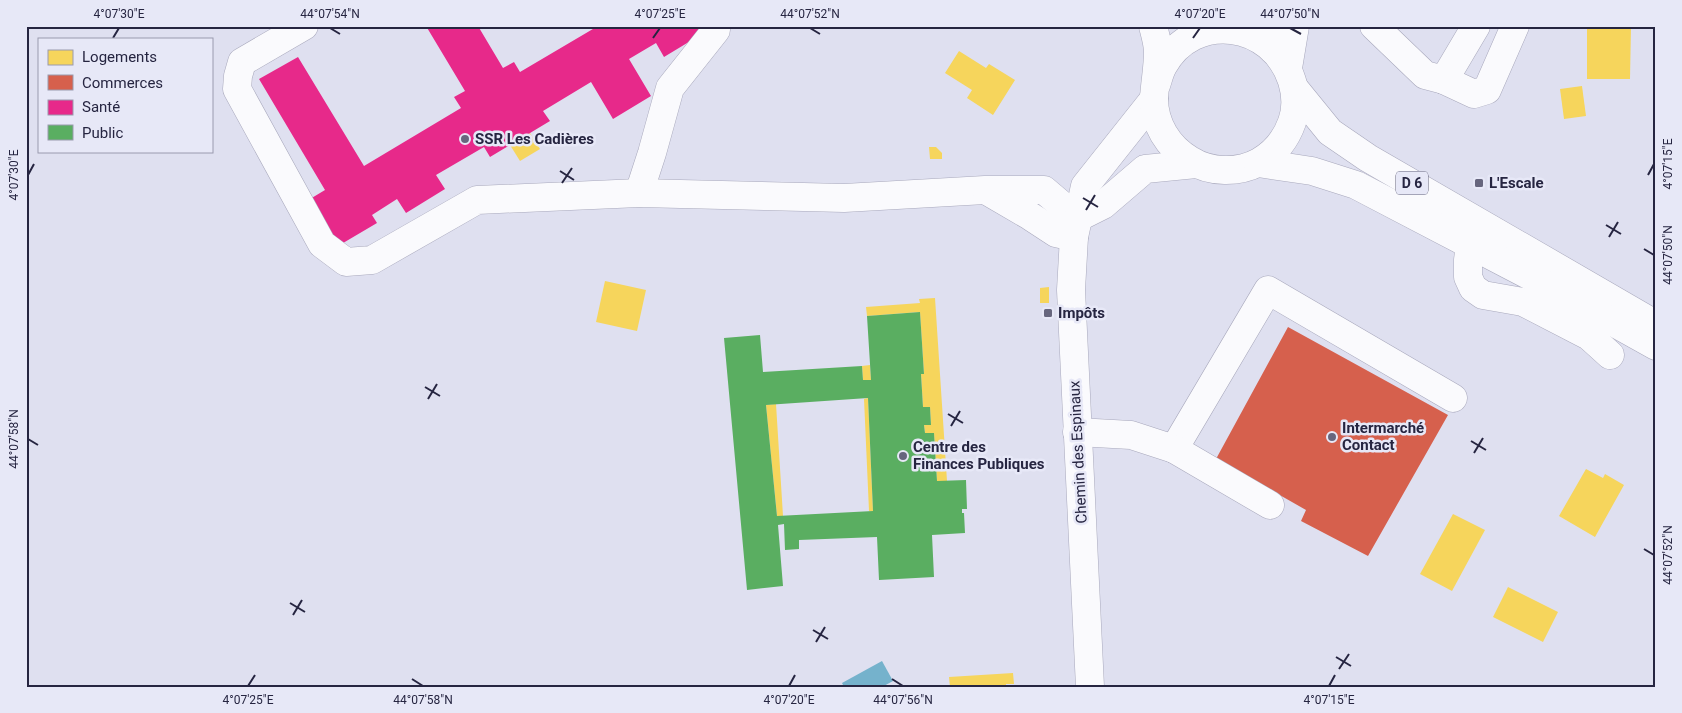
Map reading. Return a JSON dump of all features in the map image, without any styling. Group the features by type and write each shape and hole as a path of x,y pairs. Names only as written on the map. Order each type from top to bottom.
{"main road":[{"path":"304,26 242,62 237,89 322,244 346,262 372,260 477,200 639,193 844,198 986,190 1044,190 1075,227 1145,169 1196,164"},
{"path":"639,193 670,88 716,30 716,26"},
{"path":"1152,26 1158,50 1155,93 1157,119 1166,138 1179,153 1196,164 1212,169 1227,170 1243,168 1258,163 1275,149 1288,132 1296,104 1291,79 1277,52 1262,39 1243,32 1218,28"},
{"path":"1155,93 1163,66 1176,48 1195,36 1218,28 1268,28 1272,26"},
{"path":"1291,79 1296,26"},
{"path":"1374,26 1426,75 1444,80 1474,94 1486,90 1515,26"},
{"path":"1444,80 1476,26"},
{"name":"D 6","path":"1291,79 1330,132 1475,233 1539,269 1656,325"},
{"name":"Chemin des Espinaux","path":"1090,687 1071,290 1075,227 1085,186 1155,93"},
{"name":"D 6","path":"1258,163 1312,171 1356,185 1475,233"},
{"path":"1475,233 1468,277 1473,288 1483,295 1523,302 1589,336 1610,355"},
{"name":"D 6","path":"1539,269 1656,346"},
{"path":"1174,448 1268,290 1453,398"},
{"path":"1077,432 1130,435 1174,448 1270,505"}],"water":[{"path":"882,661 893,681 882,687 844,687 842,683"}],"building: Logements":[{"path":"1587,26 1631,26 1630,79 1587,79"},
{"path":"959,51 986,68 989,64 1015,80 993,115 967,98 972,90 945,73"},
{"path":"1582,86 1586,116 1564,119 1560,89"},
{"path":"530,133 540,149 520,161 510,145"},
{"path":"929,147 936,147 942,153 942,159 930,159"},
{"path":"605,281 646,290 637,331 596,322"},
{"path":"1049,287 1049,303 1040,303 1040,288"},
{"path":"935,298 947,481 937,481 934,433 925,433 924,425 931,425 930,407 923,407 921,374 924,374 920,312 867,316 866,307 920,303 919,299"},
{"path":"870,365 871,380 863,380 862,366"},
{"path":"868,398 873,511 869,511 864,399"},
{"path":"776,404 783,516 777,516 766,405"},
{"path":"1586,469 1603,478 1605,474 1624,485 1595,537 1559,516"},
{"path":"1453,514 1485,530 1452,591 1420,574"},
{"path":"1508,587 1558,612 1543,642 1493,617"},
{"path":"1013,673 1014,684 1006,684 1006,687 950,687 949,677"}],"building: Commerces":[{"name":"Intermarché Contact","path":"1288,327 1448,415 1368,556 1301,521 1306,510 1216,459"}],"building: Santé":[{"name":"SSR Les Cadières","path":"426,26 478,26 503,68 514,62 520,72 598,26 697,26 702,34 664,57 656,43 629,59 651,96 613,119 591,82 543,111 550,121 490,157 484,147 436,175 445,189 406,213 397,199 372,215 377,223 338,246 310,199 325,190 259,79 298,57 364,166 461,108 454,97 465,91"}],"building: Public":[{"name":"Centre des Finances Publiques","path":"920,312 924,374 921,374 923,407 930,407 931,425 924,425 925,433 934,433 937,481 966,480 967,509 962,509 965,533 932,535 934,577 879,580 877,537 799,540 799,549 785,550 784,524 778,525 783,586 747,590 724,338 760,335 763,372 862,366 863,380 871,380 867,316","holes":["868,398 873,511 777,516 766,405"]}],"place":[{"name":"SSR Les Cadières","path":"465,139"},
{"name":"L'Escale","path":"1479,183"},
{"name":"Impôts","path":"1048,313"},
{"name":"Intermarché Contact","path":"1332,437"},
{"name":"Centre des Finances Publiques","path":"903,456"}]}
